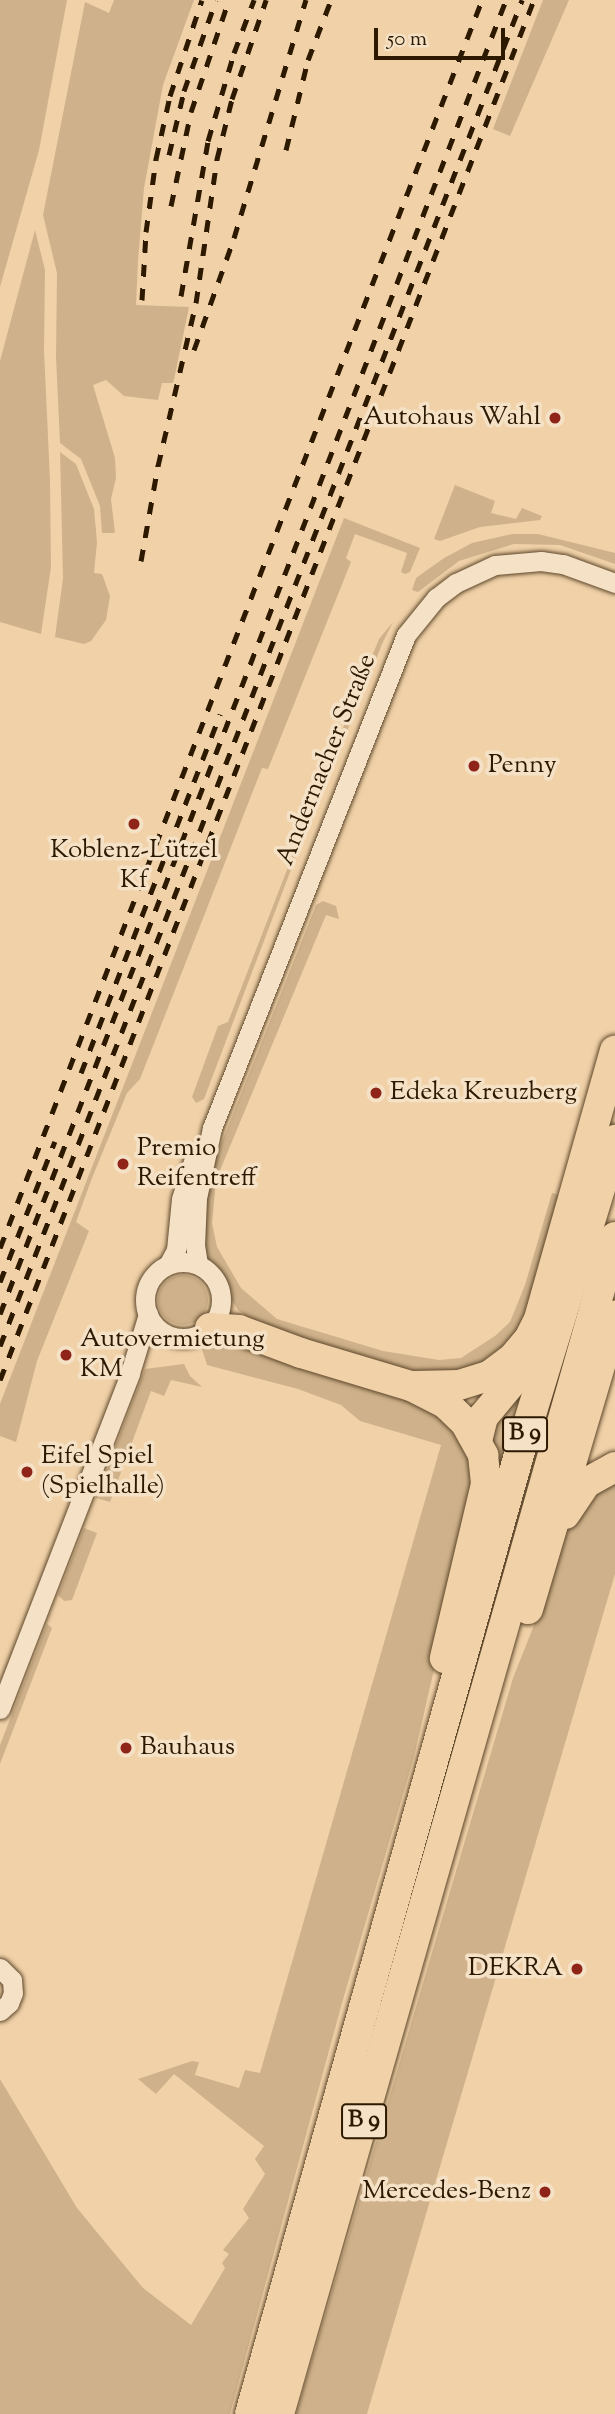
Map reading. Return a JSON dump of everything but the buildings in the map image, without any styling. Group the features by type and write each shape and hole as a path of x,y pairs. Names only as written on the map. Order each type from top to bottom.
{"highway":[{"path":"477,1441 483,1417 517,1376 524,1348 539,1319 615,1051"},
{"name":"B 9","path":"250,2414 522,1444 615,1140"},
{"name":"B 9","path":"279,2414 615,1237"},
{"path":"216,1316 301,1353 411,1385 452,1409 477,1441 485,1464 485,1495 450,1630 444,1671 443,1731"},
{"path":"447,1828 470,1789 552,1535 615,1316"},
{"path":"411,1385 450,1386 474,1381 502,1368 524,1348"},
{"path":"603,1359 615,1399"},
{"path":"552,1535 586,1483 615,1467"}],"street":[{"name":"Andernacher Straße","path":"198,1264 195,1246 197,1198 212,1128 398,651 414,623 436,598 456,583 495,565 541,561 563,564 615,583"},
{"name":"Andernacher Straße","path":"0,1709 136,1356 148,1314 145,1300 148,1285 156,1273 168,1265 176,1250 185,1180 200,1145 212,1128"},
{"path":"148,1314 159,1330 170,1336 189,1338 216,1316 216,1280 198,1264 183,1261 168,1265"},
{"path":"136,1356 150,1344 170,1336"},
{"path":"0,1968 12,1980 13,1993 9,2003 0,2011"}],"shaded area":[{"path":"0,0 67,0 39,150 0,287"},
{"path":"114,0 194,0 163,85 144,188 136,305 189,307 173,383 162,383 158,400 124,396 106,380 93,385 115,458 116,478 111,499 115,533 102,533 100,506 81,459 60,443 56,357 57,273 43,215 85,2 109,13"},
{"path":"543,0 569,0 510,136 493,129"},
{"path":"35,230 45,270 44,350 50,480 51,567 41,634 0,622 0,361"},
{"path":"60,452 76,464 94,509 97,542 94,573 102,574 110,596 106,620 91,641 84,644 55,637 63,578"},
{"path":"455,485 495,501 491,513 516,519 522,508 542,516 540,520 480,527 440,541 434,539"},
{"path":"344,518 420,548 410,572 405,574 401,572 407,553 355,534 346,558 351,562 268,769 262,768 140,1079 127,1093 92,1178 76,1222 89,1231 37,1361 16,1442 0,1436 0,1404"},
{"path":"512,534 538,534 615,553 615,564 560,545 514,544 459,561 418,592 412,590 416,578 444,558 472,543"},
{"path":"393,622 320,798 318,790 379,639"},
{"path":"306,830 204,1099 196,1103 192,1097 218,1026 228,1022 302,831"},
{"path":"323,901 336,906 339,919 326,915 216,1180 212,1223 217,1247 241,1288 277,1319 383,1351 439,1360 461,1358 495,1336 510,1322 525,1285 552,1193 563,1196 528,1317 502,1356 438,1378 322,1348 254,1321 238,1310 232,1301 223,1277 206,1258 200,1236 208,1177 316,905"},
{"path":"183,1275 200,1283 208,1300 200,1317 183,1325 166,1317 158,1300 166,1283"},
{"path":"217,1335 376,1386 443,1413 473,1462 473,1499 414,1757 342,2003 230,2414 0,2414 0,2079 77,2208 143,2288 191,2325 225,2268 222,2263 229,2254 223,2250 249,2218 243,2209 265,2174 255,2159 264,2146 174,2074 156,2094 138,2079 192,2061 199,2062 195,2075 239,2088 245,2070 260,2073 441,1445 360,1421 341,1405 298,1389 207,1365 201,1346 207,1339"},
{"path":"184,1364 190,1376 202,1387 171,1380 164,1396 151,1391 110,1502 96,1498 145,1369"},
{"path":"532,1370 494,1497 487,1430"},
{"path":"615,1477 615,1574 367,2414 296,2414 513,1678 546,1595 564,1537 577,1509"},
{"path":"84,1528 97,1533 72,1600 64,1601 58,1595"},
{"path":"47,1624 52,1628 0,1764 0,1745"}],"railway":[{"path":"142,300 146,232 156,159 170,96 202,0"},
{"path":"169,155 184,91 216,0"},
{"path":"171,206 191,112 229,0"},
{"path":"181,296 208,141 234,53 254,0"},
{"path":"141,561 158,466 196,303 217,159 232,99 266,0"},
{"path":"194,350 234,238 306,0"},
{"path":"286,150 308,60 331,0"},
{"path":"0,1248 482,0"},
{"path":"0,1314 506,0"},
{"path":"0,1346 522,0"},
{"path":"0,1380 534,0"},
{"path":"81,1073 220,714"},
{"path":"0,1282 55,1141"}],"place":[{"name":"Autohaus Wahl","path":"555,418"},
{"name":"Penny","path":"474,766"},
{"name":"Koblenz-Lützel Kf","path":"134,824"},
{"name":"Edeka Kreuzberg","path":"376,1093"},
{"name":"Premio Reifentreff","path":"123,1164"},
{"name":"Autovermietung KM","path":"66,1355"},
{"name":"Eifel Spiel (Spielhalle)","path":"27,1472"},
{"name":"Bauhaus","path":"126,1748"},
{"name":"DEKRA","path":"577,1969"},
{"name":"Mercedes-Benz","path":"545,2192"}]}
